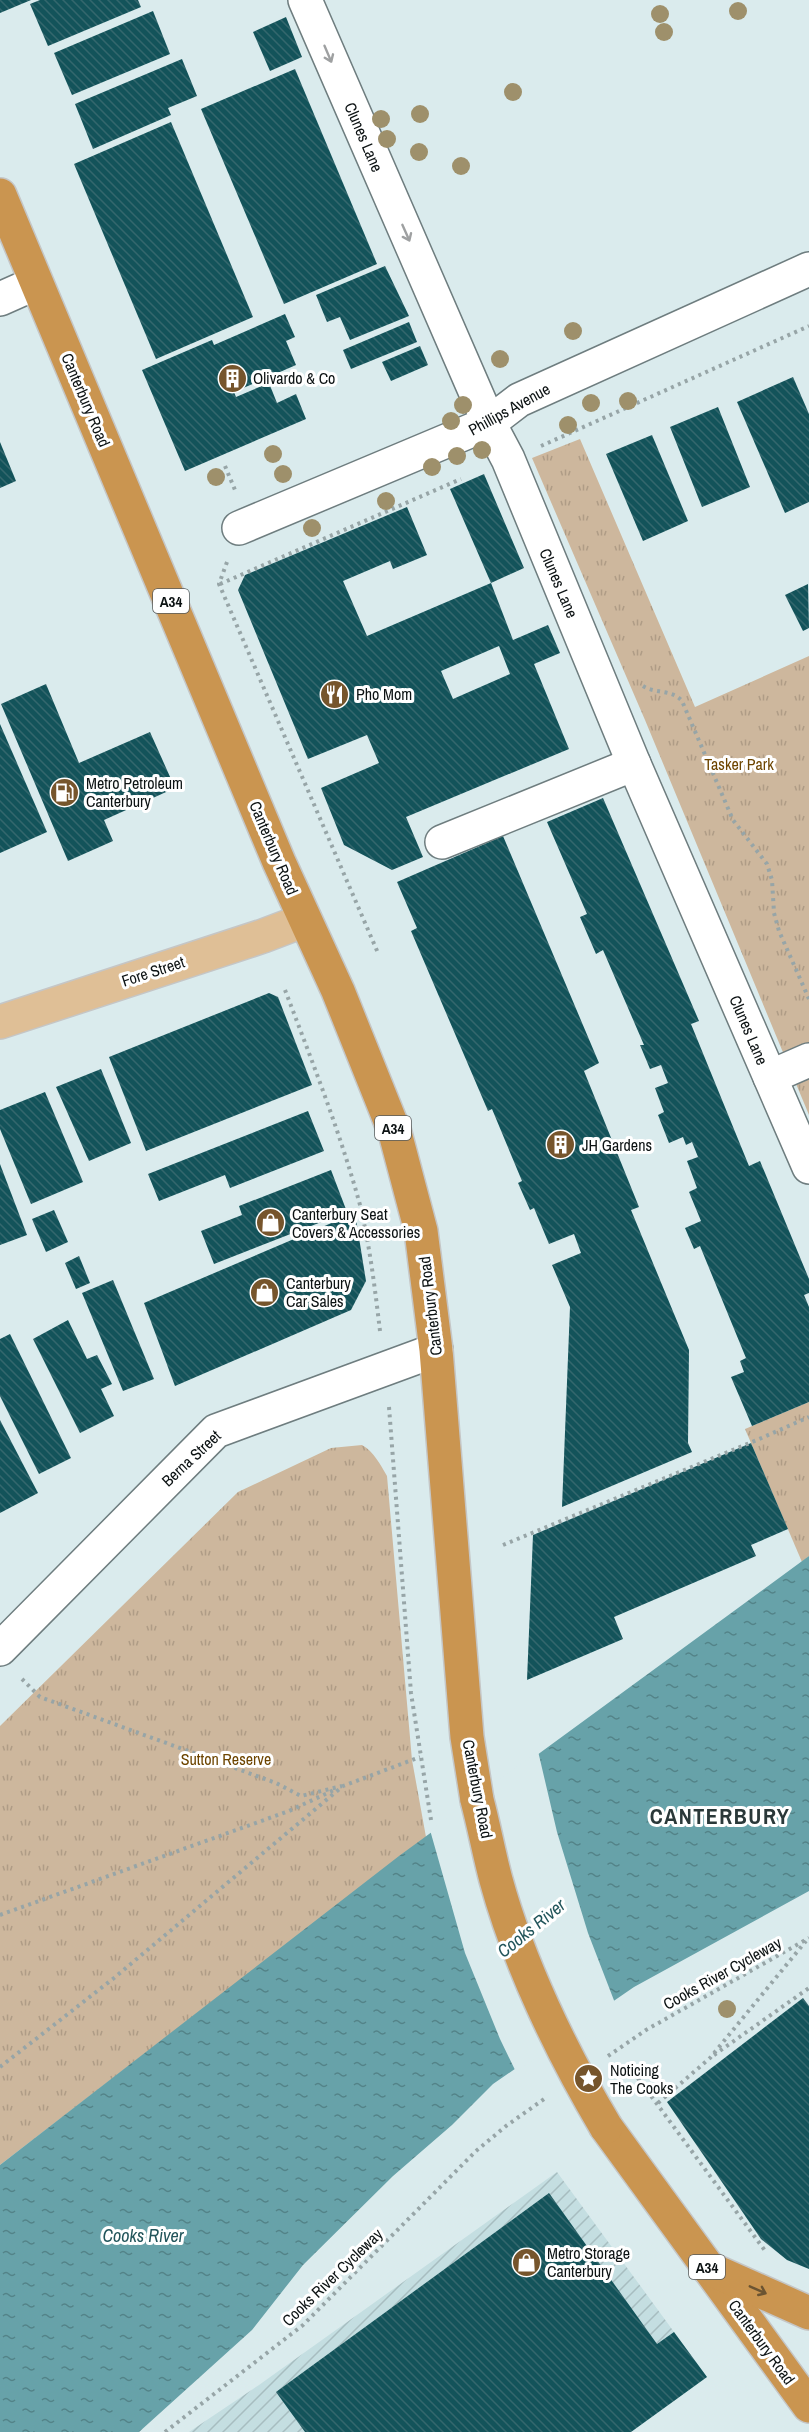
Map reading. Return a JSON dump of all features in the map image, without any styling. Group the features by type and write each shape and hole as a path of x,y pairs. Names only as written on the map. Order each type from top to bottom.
{"highway":[{"name":"Canterbury Road","path":"0,195 305,920 334,982 395,1133 421,1231 436,1350 467,1737 477,1800 496,1881 514,1935 577,2079 606,2127 809,2406"},
{"path":"707,2267 809,2313"}],"main road":[{"name":"Fore Street","path":"0,1022 263,936 305,920"}],"street":[{"name":"Clunes Lane","path":"305,0 489,423 508,459 634,764 809,1167"},
{"name":"Phillips Avenue","path":"239,528 489,423 519,400 809,269"},
{"path":"0,299 36,283"},
{"path":"442,842 634,764"},
{"path":"770,1077 809,1060"},
{"name":"Berna Street","path":"8,1661 216,1431 436,1350"}],"path":[{"path":"545,457 540,447 809,326"},
{"path":"378,953 219,584 466,477"},
{"path":"637,682 648,689 677,695 682,700 733,820 767,864 772,880 774,913 779,931 809,999"},
{"path":"285,990 348,1164 360,1207 378,1311"},
{"path":"503,1545 809,1417"},
{"path":"393,1437 411,1693 431,1820"},
{"path":"8,1661 40,1697 276,1783 301,1796 343,1786"},
{"path":"0,1915 289,1811 343,1786 420,1757"},
{"path":"0,2067 114,1978 343,1786"},
{"path":"710,2058 809,1938"},
{"name":"Cooks River Cycleway","path":"646,2030 809,1938"},
{"path":"658,2103 710,2058 809,1988"},
{"path":"629,2066 767,2254"},
{"name":"Cooks River Cycleway","path":"165,2432 303,2325 476,2151 506,2126"}],"shaded area":[{"name":"Metro Storage Canterbury","path":"557,2172 707,2377 631,2432 189,2432 259,2385"}],"green space":[{"name":"Tasker Park","path":"580,439 695,707 809,656 809,1115 645,720 532,458"},
{"path":"809,1402 809,1556 802,1562 745,1429"},
{"name":"Sutton Reserve","path":"362,1445 373,1455 387,1476 412,1760 426,1837 0,2165 0,1726 238,1492 331,1448"}],"water":[{"name":"Cooks River","path":"809,1556 809,1891 634,1987 493,2084 452,2125 393,2176 303,2265 252,2330 139,2432 0,2432 0,2165 399,1856"}],"pier":[{"path":"538,1751 557,1832 588,1933 615,2003 516,2072 465,1953 430,1830"}],"building":[{"path":"0,0 31,0 0,13"},
{"path":"40,0 138,0 141,7 48,46 30,4"},
{"path":"153,11 170,54 72,95 54,53"},
{"path":"286,17 302,57 270,71 253,32"},
{"path":"182,59 197,96 168,108 171,115 93,149 75,104"},
{"path":"295,69 377,264 284,304 201,109"},
{"path":"171,122 253,317 156,359 74,164"},
{"path":"385,266 409,316 350,340 340,317 327,322 316,295"},
{"path":"285,314 295,337 286,341 296,365 234,392 236,397 269,383 277,403 296,394 306,419 185,471 142,370 212,340 214,345"},
{"path":"409,322 417,342 351,369 343,350"},
{"path":"420,346 428,365 391,381 382,362"},
{"path":"793,377 809,414 809,502 785,513 737,402"},
{"path":"718,407 750,487 702,507 670,427"},
{"path":"652,435 688,521 643,541 606,454"},
{"path":"0,442 16,481 0,488"},
{"path":"484,474 524,568 491,583 450,489"},
{"path":"407,507 427,555 393,569 390,561 343,581 367,636 491,583 513,640 548,625 560,653 534,664 569,749 406,817 423,857 392,870 344,845 321,788 379,763 367,735 308,759 238,590 245,575","holes":["499,646 510,674 453,699 441,671"]},
{"path":"808,584 809,628 803,631 785,595"},
{"name":"Metro Petroleum Canterbury","path":"46,684 79,763 150,732 175,788 104,820 113,841 68,861 1,704"},
{"path":"0,724 47,832 0,853"},
{"path":"603,798 699,1021 691,1024 749,1166 760,1161 809,1279 809,1293 804,1295 809,1307 809,1402 752,1426 731,1377 744,1372 740,1361 746,1358 700,1246 694,1249 685,1228 701,1221 689,1192 697,1188 687,1161 698,1157 692,1142 686,1145 683,1137 669,1143 658,1115 664,1112 655,1088 668,1083 661,1065 650,1069 640,1045 644,1045 603,950 596,954 580,917 587,914 547,822"},
{"path":"503,836 599,1063 584,1071 639,1207 631,1210 689,1350 688,1443 692,1452 562,1507 570,1307 552,1265 581,1253 574,1234 549,1244 534,1208 530,1210 518,1183 522,1181 492,1109 488,1111 411,931 417,928 397,882"},
{"path":"269,993 278,997 312,1085 146,1151 109,1057"},
{"path":"101,1069 131,1143 89,1161 56,1087"},
{"path":"45,1092 83,1182 31,1204 0,1129 0,1110"},
{"path":"308,1111 324,1151 230,1188 225,1175 159,1201 148,1174"},
{"path":"0,1164 27,1235 0,1245"},
{"name":"Canterbury Seat Covers & Accessories","path":"331,1170 347,1212 214,1264 201,1231 242,1215 239,1206"},
{"path":"54,1210 68,1242 46,1252 32,1219"},
{"name":"Canterbury Car Sales","path":"355,1213 366,1281 351,1310 175,1386 144,1303"},
{"path":"79,1256 90,1283 76,1289 65,1263"},
{"path":"113,1280 154,1379 123,1391 82,1293"},
{"path":"68,1320 87,1359 97,1355 112,1384 101,1389 114,1416 80,1433 33,1339"},
{"path":"10,1334 71,1458 39,1474 0,1396 0,1339"},
{"path":"0,1420 38,1493 0,1513"},
{"path":"751,1443 788,1529 751,1545 756,1556 614,1617 623,1639 527,1680 533,1535"},
{"path":"803,1998 809,2006 809,2269 787,2260 761,2239 667,2102"},
{"name":"Metro Storage Canterbury","path":"549,2193 657,2344 674,2332 707,2377 631,2432 305,2432 276,2392"}],"place":[{"name":"Olivardo & Co","path":"232,378"},
{"name":"Pho Mom","path":"335,694"},
{"name":"Metro Petroleum Canterbury","path":"65,792"},
{"name":"JH Gardens","path":"561,1145"},
{"name":"Canterbury Seat Covers & Accessories","path":"271,1223"},
{"name":"Canterbury Car Sales","path":"265,1292"},
{"name":"Noticing The Cooks","path":"589,2079"},
{"name":"Metro Storage Canterbury","path":"526,2262"}],"district":[{"name":"CANTERBURY","path":"720,1816"}]}
